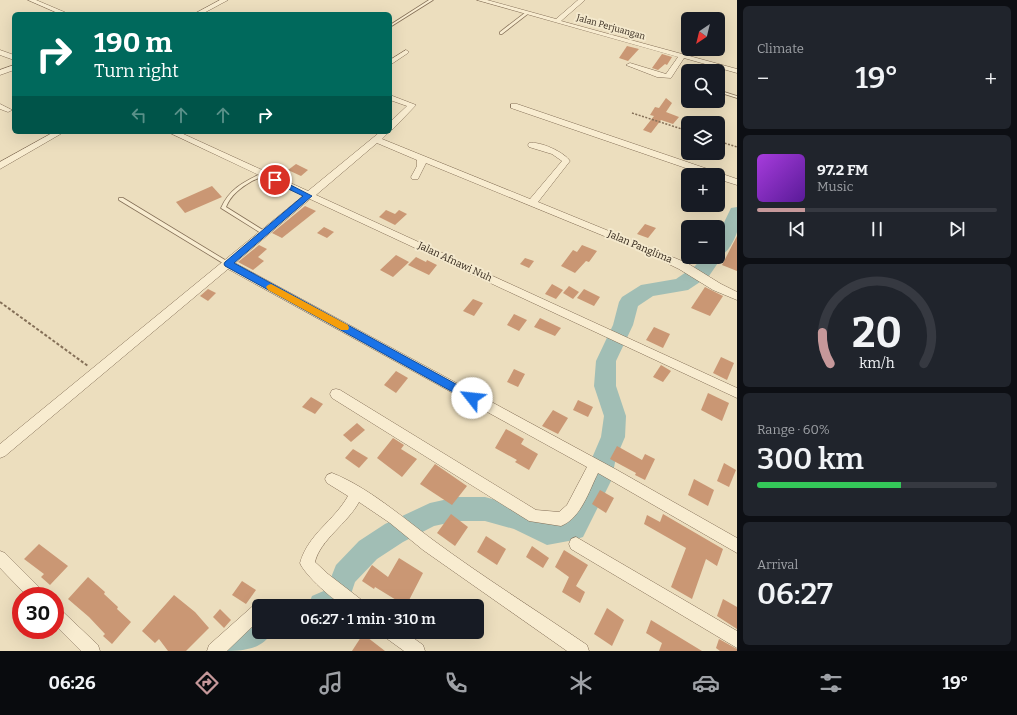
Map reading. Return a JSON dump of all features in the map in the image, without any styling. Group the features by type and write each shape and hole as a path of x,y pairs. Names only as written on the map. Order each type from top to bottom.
{"street":[{"path":"31,0 61,12"},
{"path":"201,12 222,0"},
{"name":"Jalan Perjuangan","path":"480,0 681,56"},
{"path":"557,21 582,0"},
{"path":"0,52 12,57"},
{"path":"392,62 406,52"},
{"path":"630,65 660,75 668,76 682,56"},
{"name":"Jalan Perjuangan","path":"682,56 737,71"},
{"path":"0,73 12,68"},
{"path":"392,98 412,106 392,125"},
{"path":"0,106 8,110"},
{"path":"514,106 695,168"},
{"path":"0,166 56,134"},
{"name":"Jalan Afnawi Nuh","path":"176,134 737,393"},
{"path":"0,452 383,134"},
{"name":"Jalan Panglima","path":"377,140 563,214 652,252 737,296"},
{"path":"532,145 555,153 563,157 566,161 533,202"},
{"path":"414,177 421,166 422,157"},
{"path":"725,178 737,182"},
{"path":"228,264 597,466 737,546"},
{"path":"336,394 534,516 561,519 572,510 597,466"},
{"path":"332,479 395,518 428,545 581,651"},
{"path":"349,599 310,568 307,561 314,548 353,500 353,491"},
{"path":"576,544 737,640"},
{"path":"0,558 29,587"},
{"path":"215,651 252,617"},
{"path":"64,623 92,651"},
{"path":"401,639 417,651"}],"lane":[{"path":"392,25 431,0"},
{"path":"501,33 526,13"},
{"path":"725,93 737,97"},
{"path":"264,174 236,188 230,194 224,208 264,233"},
{"path":"121,200 228,264"}],"path":[{"path":"632,113 681,129"},
{"path":"725,143 737,147"},
{"path":"0,302 98,372"}],"building":[{"path":"627,46 639,49 628,61 619,58"},
{"path":"662,54 672,57 667,65 665,64 658,70 652,68"},
{"path":"666,98 672,103 666,112 679,117 673,124 661,120 651,133 643,130 654,116 650,115 655,107 659,108"},
{"path":"296,164 308,170 301,176 288,170"},
{"path":"212,186 222,197 185,213 176,202"},
{"path":"305,206 316,211 282,238 272,233"},
{"path":"386,210 395,214 399,210 407,214 395,225 379,217"},
{"path":"645,224 656,228 648,238 637,234"},
{"path":"324,227 334,232 327,238 317,233"},
{"path":"737,236 737,271 722,265 725,264 725,259"},
{"path":"259,245 267,249 258,257 264,261 253,270 238,262"},
{"path":"582,245 597,251 589,262 586,261 575,273 561,266 573,250 577,252"},
{"path":"396,255 409,262 393,277 380,270"},
{"path":"416,257 437,265 429,275 408,265"},
{"path":"525,258 534,261 529,268 520,264"},
{"path":"552,284 563,290 556,299 545,294"},
{"path":"569,286 579,292 573,299 563,293"},
{"path":"705,287 723,296 710,316 691,308"},
{"path":"208,289 216,293 208,301 200,296"},
{"path":"584,289 600,297 594,306 577,298"},
{"path":"473,299 483,303 474,316 463,311"},
{"path":"514,314 527,320 519,331 507,325"},
{"path":"540,318 561,328 555,336 534,327"},
{"path":"654,327 670,334 663,348 646,340"},
{"path":"721,357 734,363 727,380 713,373"},
{"path":"661,365 671,371 663,382 653,377"},
{"path":"514,369 525,374 518,387 507,382"},
{"path":"396,371 408,378 396,393 384,385"},
{"path":"708,393 729,403 722,421 701,410"},
{"path":"311,397 323,404 315,414 302,407"},
{"path":"578,400 593,407 588,417 573,410"},
{"path":"553,410 568,418 558,434 542,426"},
{"path":"357,423 365,430 351,442 343,435"},
{"path":"506,429 524,439 521,444 538,454 529,470 515,462 517,460 495,448"},
{"path":"393,438 404,445 401,449 417,459 402,477 377,458"},
{"path":"617,446 642,460 645,454 655,459 645,480 635,475 636,473 610,459"},
{"path":"353,449 368,458 359,468 345,458"},
{"path":"724,463 736,470 729,487 717,481"},
{"path":"435,464 467,486 452,505 420,484"},
{"path":"694,479 714,490 708,506 688,495"},
{"path":"600,490 614,498 606,513 592,504"},
{"path":"451,514 468,527 455,546 437,533"},
{"path":"663,514 723,549 717,566 706,559 692,599 671,587 686,548 644,524 647,515 660,522"},
{"path":"486,536 506,549 497,565 477,552"},
{"path":"39,544 68,566 50,585 41,577 44,574 24,559"},
{"path":"532,546 549,558 543,568 526,557"},
{"path":"564,550 588,565 576,586 585,592 580,603 562,592 569,577 555,567"},
{"path":"399,558 423,573 410,599 395,599 362,581 372,565 388,577"},
{"path":"88,577 105,592 104,594 118,607 117,609 131,622 112,644 103,636 105,634 89,617 68,599"},
{"path":"242,581 256,590 246,604 232,595"},
{"path":"174,595 195,612 209,628 186,651 168,651 159,639 155,643 142,631"},
{"path":"723,599 737,607 737,629 717,616"},
{"path":"607,608 624,620 612,646 594,634"},
{"path":"220,609 231,620 224,628 213,617"},
{"path":"651,620 702,651 659,651 662,643 646,633"},
{"path":"360,639 369,639 385,651 352,651"},
{"path":"719,639 737,649 737,651 720,651 716,648"}],"waterway":[{"path":"725,239 737,212"},
{"path":"336,599 345,574 368,550 394,533 430,515 457,509 485,509 518,518 547,532 574,528 599,481 604,458 613,437 615,416 605,386 606,361 623,325 629,302 648,290 681,285 702,271 708,264"},
{"path":"232,651 252,635"}],"slow traffic":[{"path":"271,287 345,328"}],"route":[{"path":"275,180 308,196 228,264 472,398"}]}
